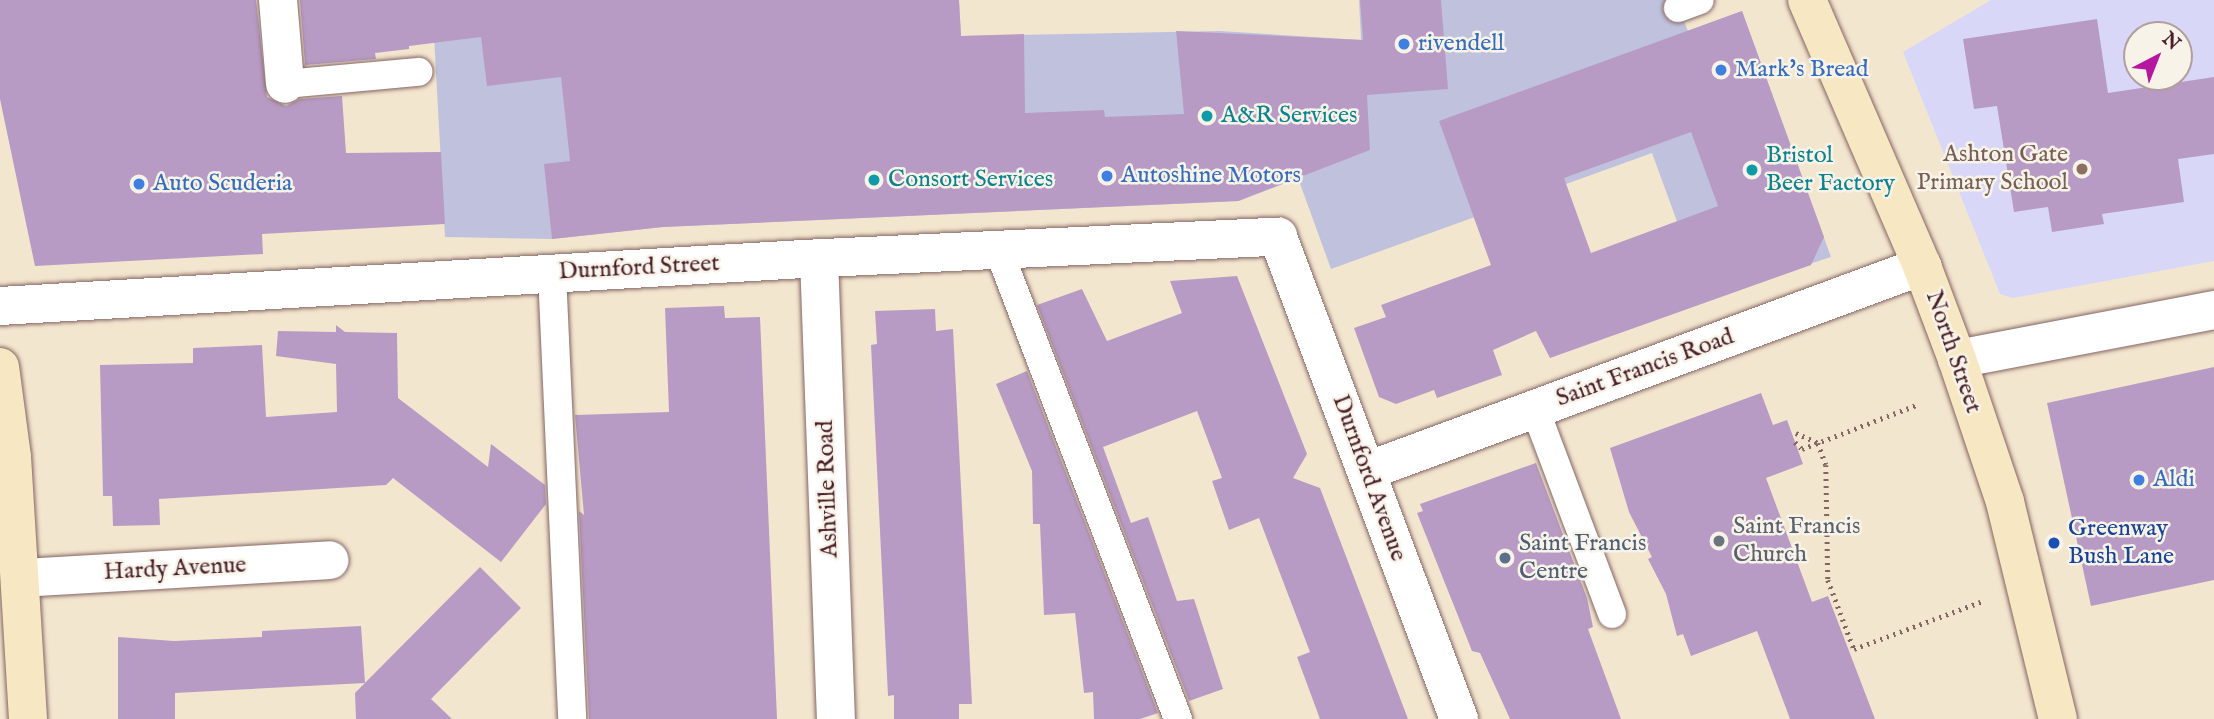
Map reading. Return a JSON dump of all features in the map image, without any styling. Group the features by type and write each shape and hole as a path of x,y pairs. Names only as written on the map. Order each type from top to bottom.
{"main road":[{"name":"North Street","path":"1807,0 1922,266 1957,359 2005,502 2058,719"},
{"path":"0,367 22,578 28,719"}],"street":[{"path":"278,0 285,84"},
{"name":"Durnford Street","path":"0,306 819,258 1278,237"},
{"name":"Durnford Avenue","path":"1278,237 1458,719"},
{"name":"Ashville Road","path":"819,258 836,719"},
{"name":"Saint Francis Road","path":"1367,471 1922,266"},
{"path":"1957,359 2214,310"},
{"name":"Hardy Avenue","path":"22,578 330,560"}],"lane":[{"path":"285,84 418,72"},
{"path":"999,251 1178,719"},
{"path":"552,273 572,719"},
{"path":"1535,409 1612,614"}],"path":[{"path":"1919,404 1818,443 1802,449 1796,433 1818,443 1826,465 1828,580 1853,649 1983,601"}],"shaded area":[{"path":"432,0 959,0 961,36 1220,31 1361,40 1359,0 1675,0 1688,31 1742,11 1831,257 1705,298 1652,153 1331,269 1298,178 1239,201 663,227 552,239 445,237"},
{"name":"Ashton Gate Primary School","path":"1991,0 2214,0 2214,261 2013,298 2000,294 1903,52"}],"building":[{"path":"0,0 256,0 267,97 286,106 300,99 342,96 346,153 441,152 445,224 262,234 263,254 35,266 0,99"},
{"path":"300,0 959,0 961,36 1024,34 1025,113 1104,110 1105,117 1184,114 1176,31 1363,40 1360,0 1441,0 1448,89 1367,95 1370,150 1238,201 663,227 552,239 544,164 570,161 561,77 487,86 481,37 375,53 376,59 305,65"},
{"path":"1742,11 1824,237 1811,265 1550,358 1536,331 1493,350 1502,375 1437,398 1434,390 1396,404 1379,397 1354,328 1386,317 1381,305 1491,265 1439,121","holes":["1691,132 1718,206 1591,253 1564,178"]},
{"path":"2097,19 2108,93 2193,91 2193,80 2214,77 2214,154 2178,159 2184,202 2102,214 2104,224 2052,232 2048,207 2014,212 1997,106 1974,109 1963,39"},
{"path":"1237,276 1307,454 1293,478 1320,488 1408,719 1320,719 1297,657 1310,652 1259,518 1229,530 1212,481 1222,478 1197,411 1103,447 1131,523 1148,517 1177,601 1194,599 1223,689 1189,701 1037,305 1082,289 1107,341 1182,313 1170,281"},
{"path":"724,306 725,318 760,317 777,719 589,719 579,511 584,515 575,415 669,412 665,308"},
{"path":"935,309 936,331 953,329 972,704 959,704 959,719 894,719 894,695 888,696 871,345 877,344 875,311"},
{"path":"336,325 345,332 397,333 398,398 488,467 491,444 545,485 546,504 501,562 393,478 386,485 159,499 160,525 113,526 112,496 103,496 100,365 193,363 193,348 262,345 266,417 337,412 336,364 276,356 278,331 336,332"},
{"name":"Aldi","path":"2214,367 2214,580 2091,606 2047,403"},
{"path":"1027,371 1158,713 1140,719 1094,719 1093,692 1084,693 1075,613 1044,615 1040,524 1033,524 1032,471 996,384"},
{"name":"Saint Francis Church","path":"1761,393 1773,425 1787,420 1803,464 1766,478 1812,602 1828,596 1875,719 1790,719 1757,631 1691,656 1683,634 1677,636 1666,594 1648,559 1652,557 1629,512 1610,448"},
{"name":"Saint Francis Centre","path":"1536,463 1587,598 1593,627 1588,629 1621,719 1510,719 1480,653 1472,651 1417,513 1423,511 1420,504"},
{"path":"480,567 521,608 431,699 452,719 356,719 355,693"},
{"path":"361,626 365,683 175,693 175,719 118,719 118,637 174,641 262,637 262,631"}],"place":[{"name":"rivendell","path":"1404,44"},
{"name":"Mark's Bread","path":"1721,70"},
{"name":"A&R Services","path":"1207,116"},
{"name":"Ashton Gate Primary School","path":"2082,169"},
{"name":"Bristol Beer Factory","path":"1752,170"},
{"name":"Autoshine Motors","path":"1107,176"},
{"name":"Consort Services","path":"874,180"},
{"name":"Auto Scuderia","path":"139,184"},
{"name":"Aldi","path":"2139,480"},
{"name":"Saint Francis Church","path":"1719,541"},
{"name":"Greenway Bush Lane","path":"2054,543"},
{"name":"Saint Francis Centre","path":"1505,558"}]}
